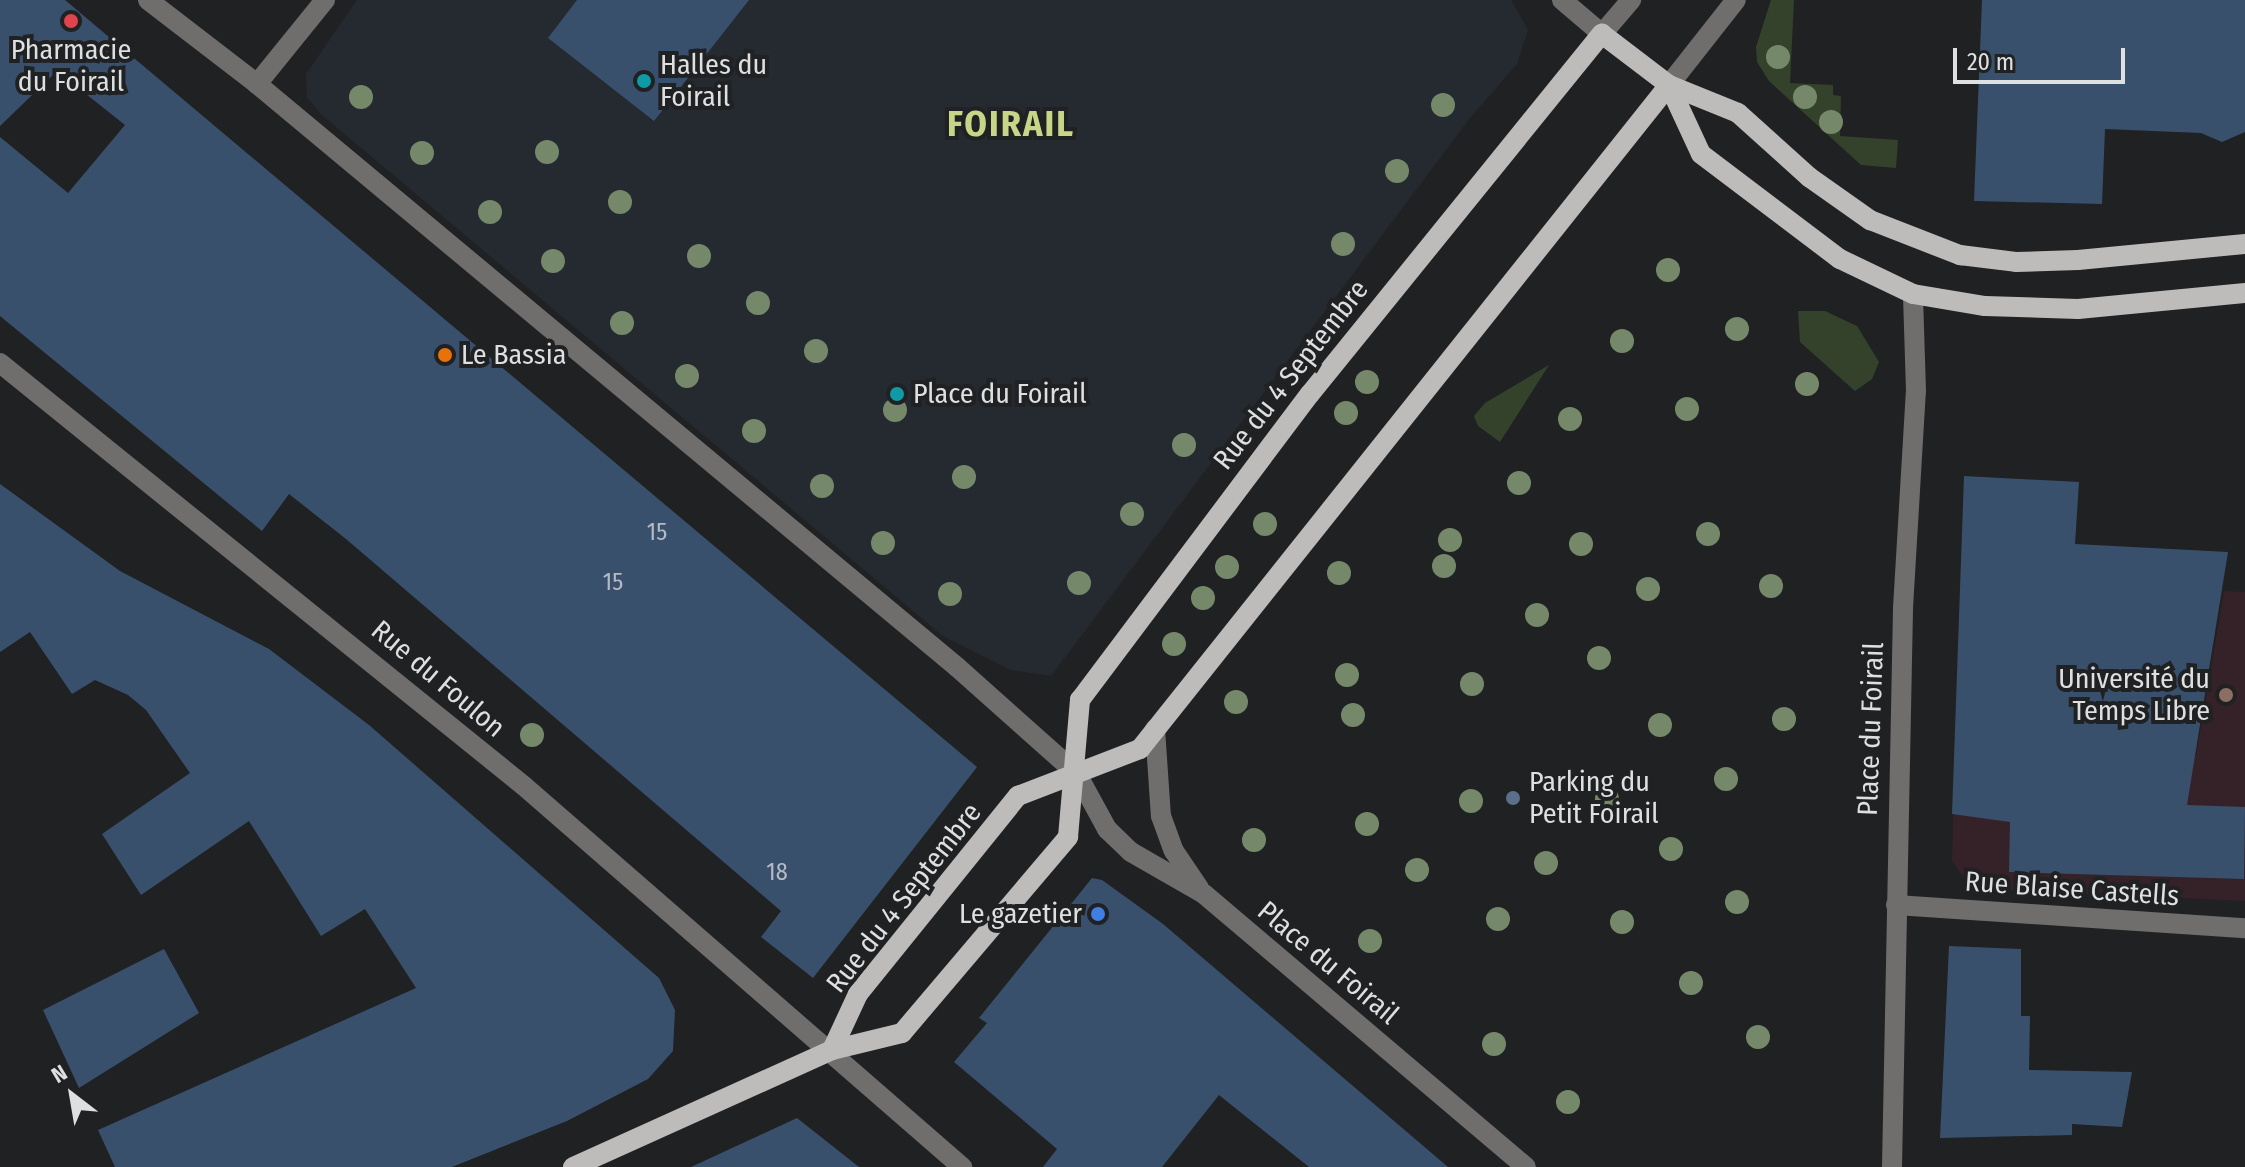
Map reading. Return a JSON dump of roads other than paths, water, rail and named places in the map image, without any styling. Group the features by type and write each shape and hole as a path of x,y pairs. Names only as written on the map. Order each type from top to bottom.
{"main road":[{"path":"1602,34 1669,85 1738,113 1809,177 1870,220 1960,255 2016,262 2078,260 2245,244"},
{"name":"Rue du 4 Septembre","path":"573,1167 832,1050 902,1033 1068,837 1077,774 1080,700 1310,394 1602,34"},
{"path":"1669,85 1701,154 1840,259 1913,294 1985,306 2078,309 2245,293"},
{"name":"Rue du 4 Septembre","path":"832,1050 858,994 1018,796 1140,749 1669,85"}],"street":[{"name":"Place du Foirail","path":"148,0 257,84 957,667 1077,774 1107,829 1131,852 1204,894 1526,1167"},
{"path":"257,84 325,0"},
{"path":"1562,0 1602,34 1631,0"},
{"path":"1669,85 1736,0"},
{"name":"Place du Foirail","path":"1892,1167 1903,608 1916,391 1913,294"},
{"name":"Rue du Foulon","path":"0,363 339,633 832,1050 962,1167"},
{"name":"Place du Foirail","path":"1155,729 1161,816 1174,851 1204,894"},
{"name":"Rue Blaise Castells","path":"1896,905 2245,928"}],"place":[{"name":"Pharmacie du Foirail","path":"71,21"},
{"name":"Halles du Foirail","path":"644,81"},
{"name":"Le Bassia","path":"445,355"},
{"name":"Place du Foirail","path":"897,394"},
{"name":"Université du Temps Libre","path":"2226,695"},
{"name":"Parking du Petit Foirail","path":"1513,798"},
{"name":"Le gazetier","path":"1098,914"}],"district":[{"name":"FOIRAIL","path":"1011,125"}]}
